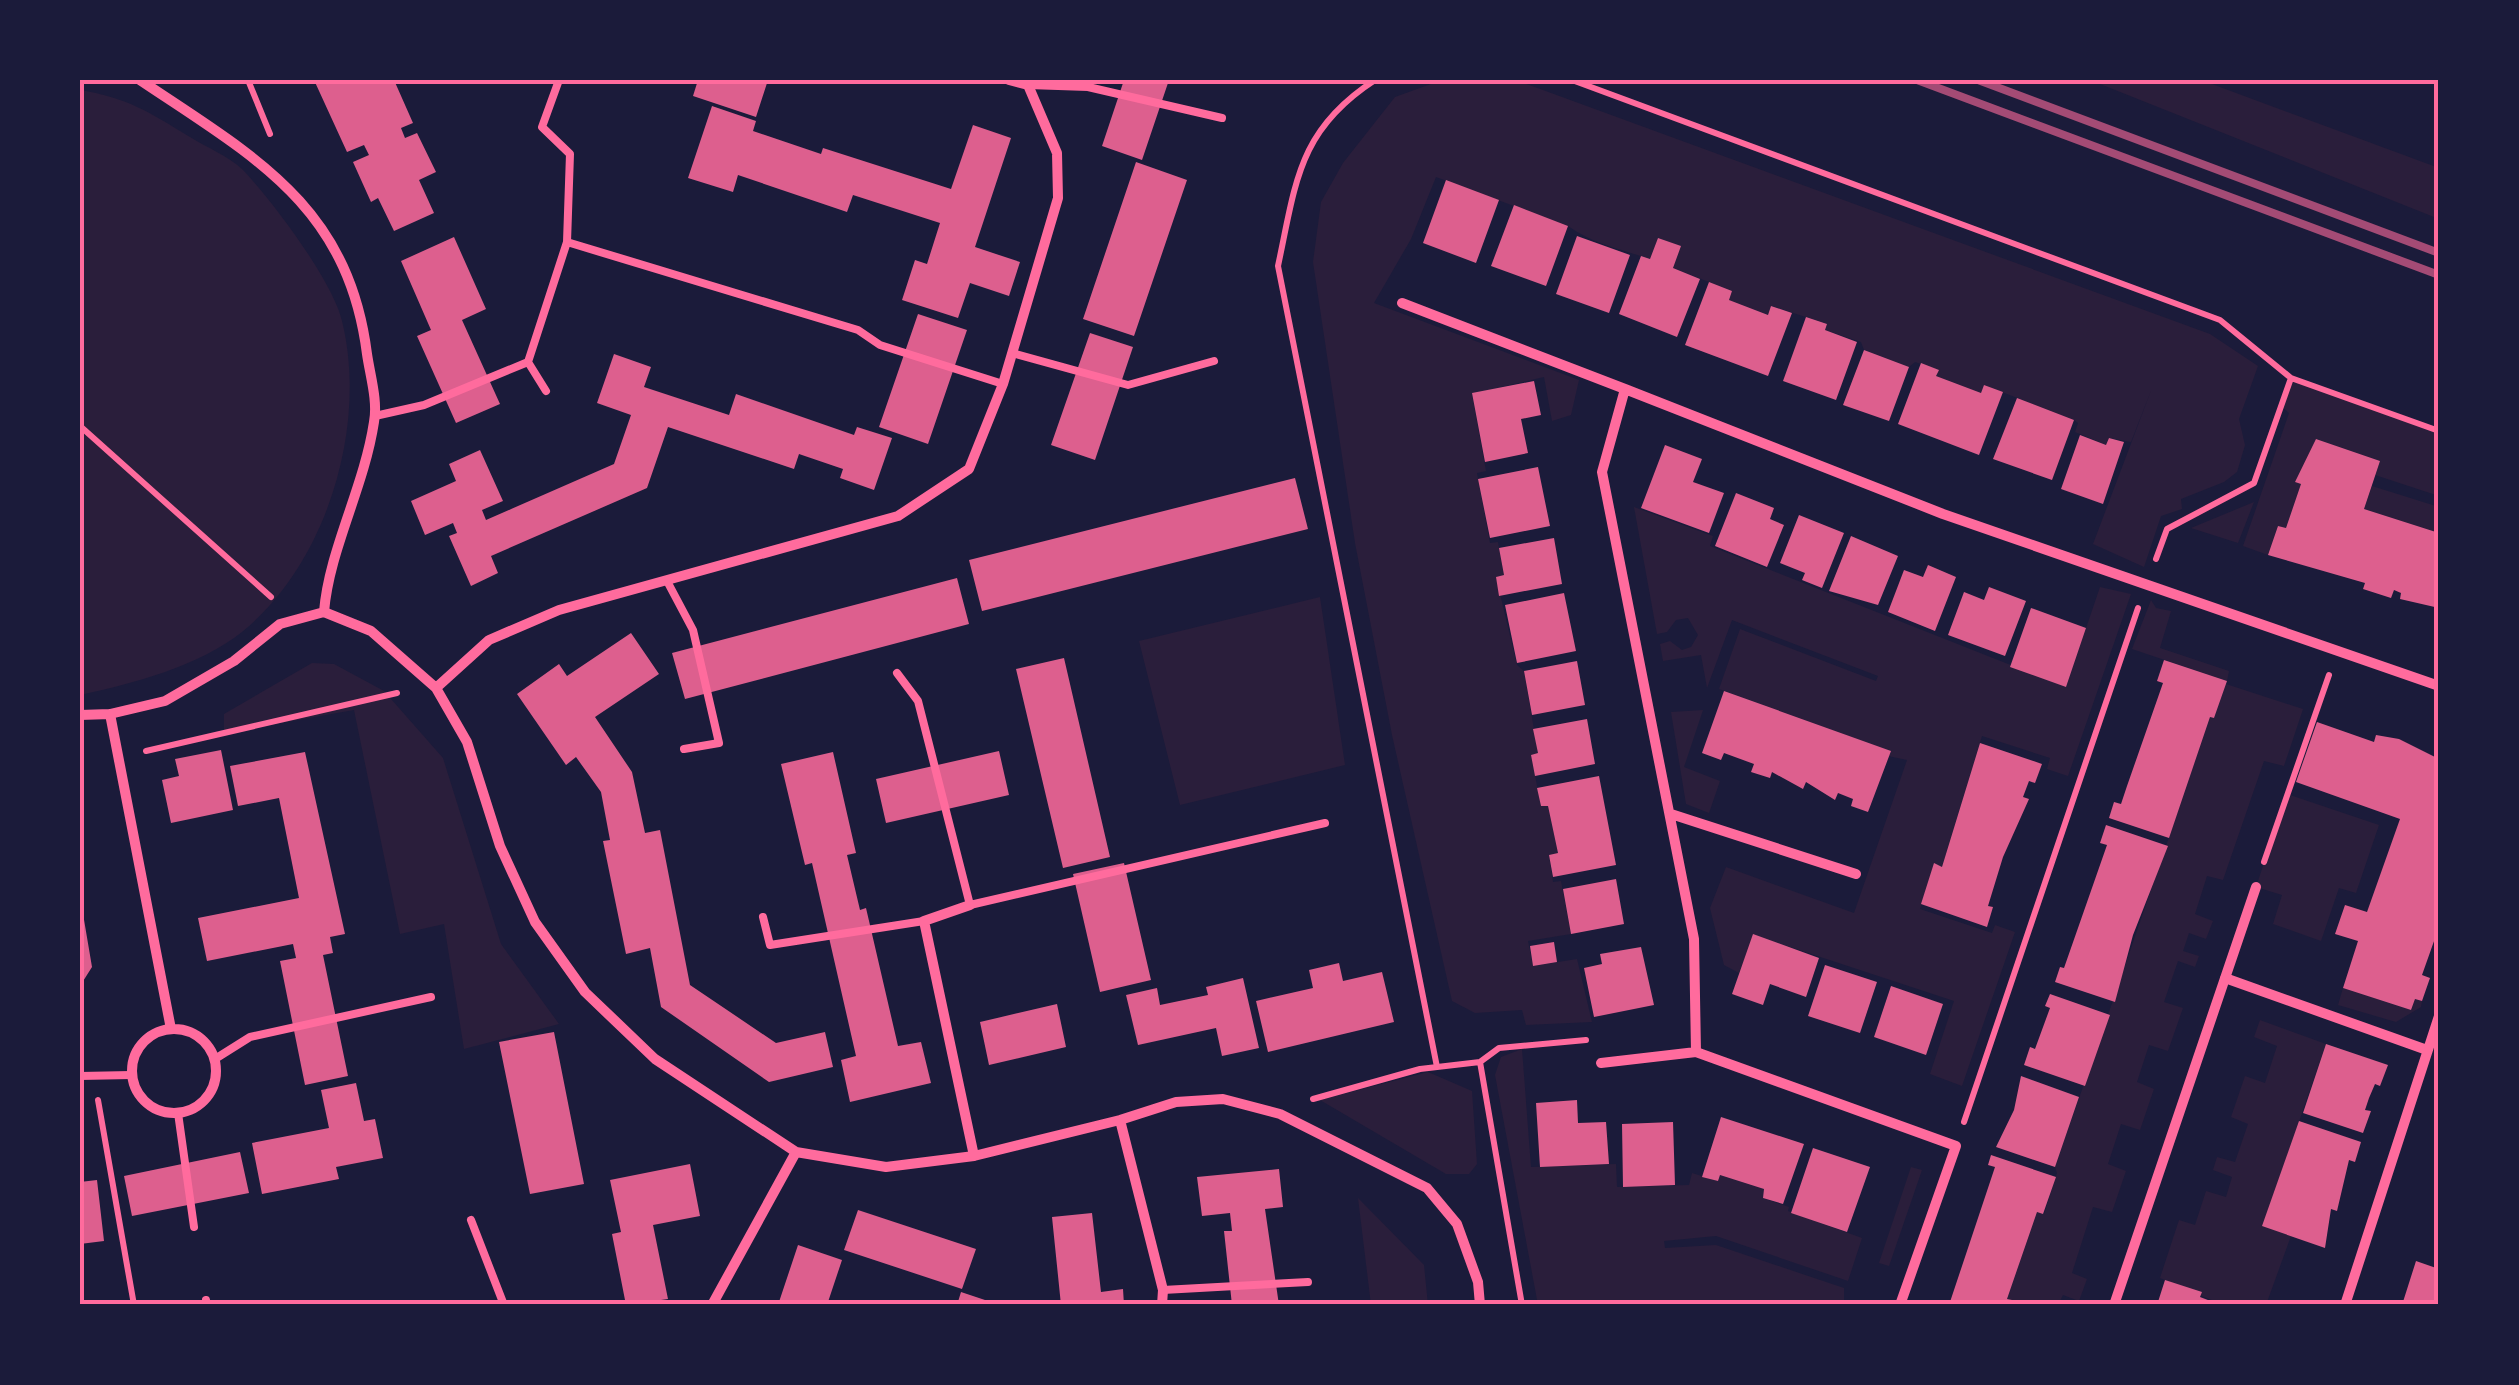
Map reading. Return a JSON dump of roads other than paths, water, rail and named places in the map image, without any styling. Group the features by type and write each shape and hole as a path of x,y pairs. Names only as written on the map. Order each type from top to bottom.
{"street":[{"path":"140,80 270,168 318,218 362,312 376,416 362,486 326,583 324,612"},
{"path":"436,688 489,640 558,610 898,516 941,492 969,468 1003,384 1058,198 1057,153 1028,85 1009,80"},
{"path":"1402,304 1943,514 2439,686"},
{"path":"1625,389 1602,472 1694,939 1696,1052"},
{"path":"80,715 110,714 164,701 234,661 280,624 324,612 371,630 436,688 467,742 500,846 535,922 586,992 655,1058 796,1152 886,1167 974,1156 1176,1102 1223,1100 1280,1114 1427,1188 1456,1224 1478,1282 1480,1305"},
{"path":"110,714 171,1028"},
{"path":"1671,814 1856,874"},
{"path":"2114,1305 2256,886"},
{"path":"970,905 924,921 974,1156"},
{"path":"2225,978 2427,1050"},
{"path":"2345,1305 2439,1016"},
{"path":"171,1028 190,1032 206,1042 215,1060 214,1084 200,1104 178,1114 156,1110 138,1096 131,1075 135,1053 150,1036 171,1028"},
{"path":"1601,1063 1696,1052 1956,1146 1900,1305"},
{"path":"1120,1120 1164,1290 1162,1305"},
{"path":"712,1305 796,1152"}],"lane":[{"path":"546,392 528,362 567,242 570,154 542,127 559,80"},
{"path":"1028,85 1088,88 1222,118"},
{"path":"567,242 858,330 880,345 1003,384"},
{"path":"1012,353 1128,385 1214,361"},
{"path":"376,416 424,405 528,362"},
{"path":"667,581 693,630 719,743 684,748"},
{"path":"897,673 918,701 970,905 1326,822"},
{"path":"764,918 770,945 924,921"},
{"path":"215,1060 250,1037 431,997"},
{"path":"80,1076 131,1075"},
{"path":"178,1114 194,1227"},
{"path":"471,1220 504,1305"},
{"path":"1164,1290 1308,1282"}],"railway":[{"path":"1917,80 2439,275"},
{"path":"1978,80 2439,253"}]}
